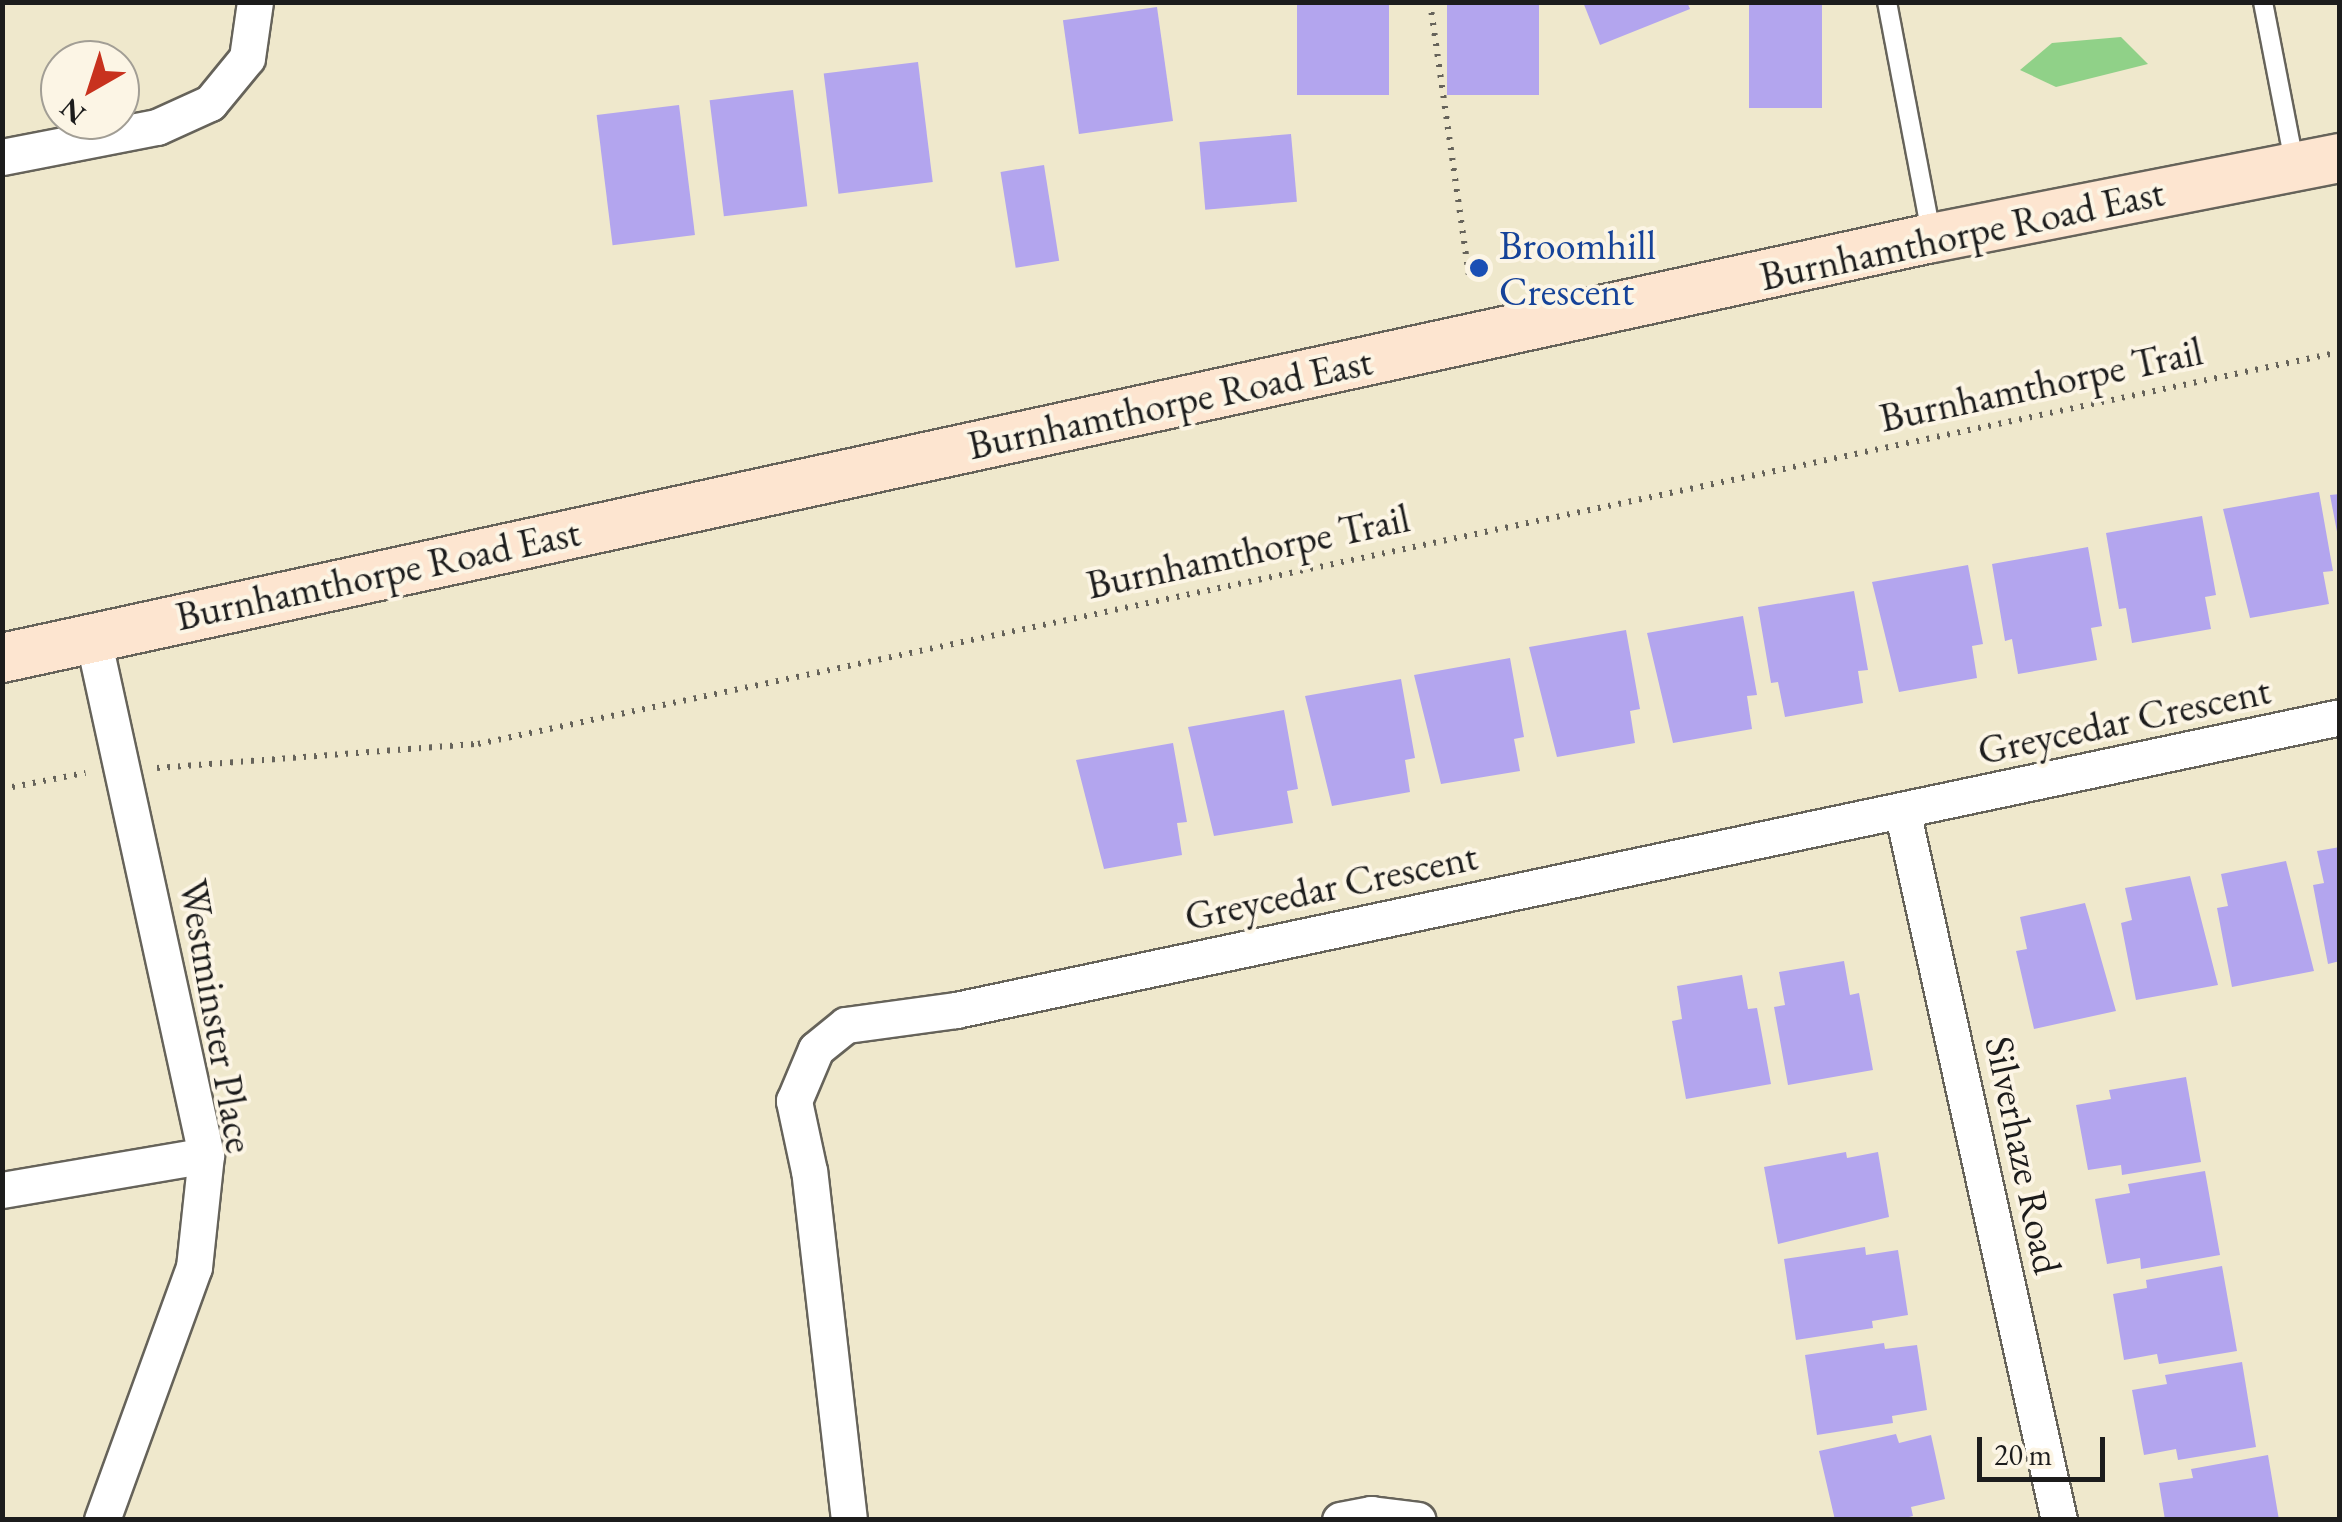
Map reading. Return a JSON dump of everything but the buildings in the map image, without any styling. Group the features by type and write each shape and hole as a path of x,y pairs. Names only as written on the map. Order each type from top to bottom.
{"main road":[{"name":"Burnhamthorpe Road East","path":"2,658 1932,238 2317,162"}],"street":[{"path":"2,157 158,127 210,104 248,58 254,2"},
{"name":"Westminster Place","path":"93,638 206,1155 194,1266 102,1520"},
{"name":"Greycedar Crescent","path":"850,1520 809,1171 794,1101 816,1048 846,1024 956,1010 2340,718"},
{"name":"Silverhaze Road","path":"1902,810 2060,1520"},
{"path":"2,1190 206,1155"},
{"path":"1340,1520 1371,1514 1418,1520"}],"lane":[{"path":"1888,2 1932,238"},
{"path":"2264,2 2317,162"}],"path":[{"path":"1430,2 1470,278"},
{"name":"Burnhamthorpe Trail","path":"163,767 478,744 2340,352"},
{"path":"2,789 86,773"}],"green space":[{"path":"2121,37 2148,64 2056,87 2020,70 2052,43"}],"place":[{"name":"Broomhill Crescent","path":"1479,268"}]}
